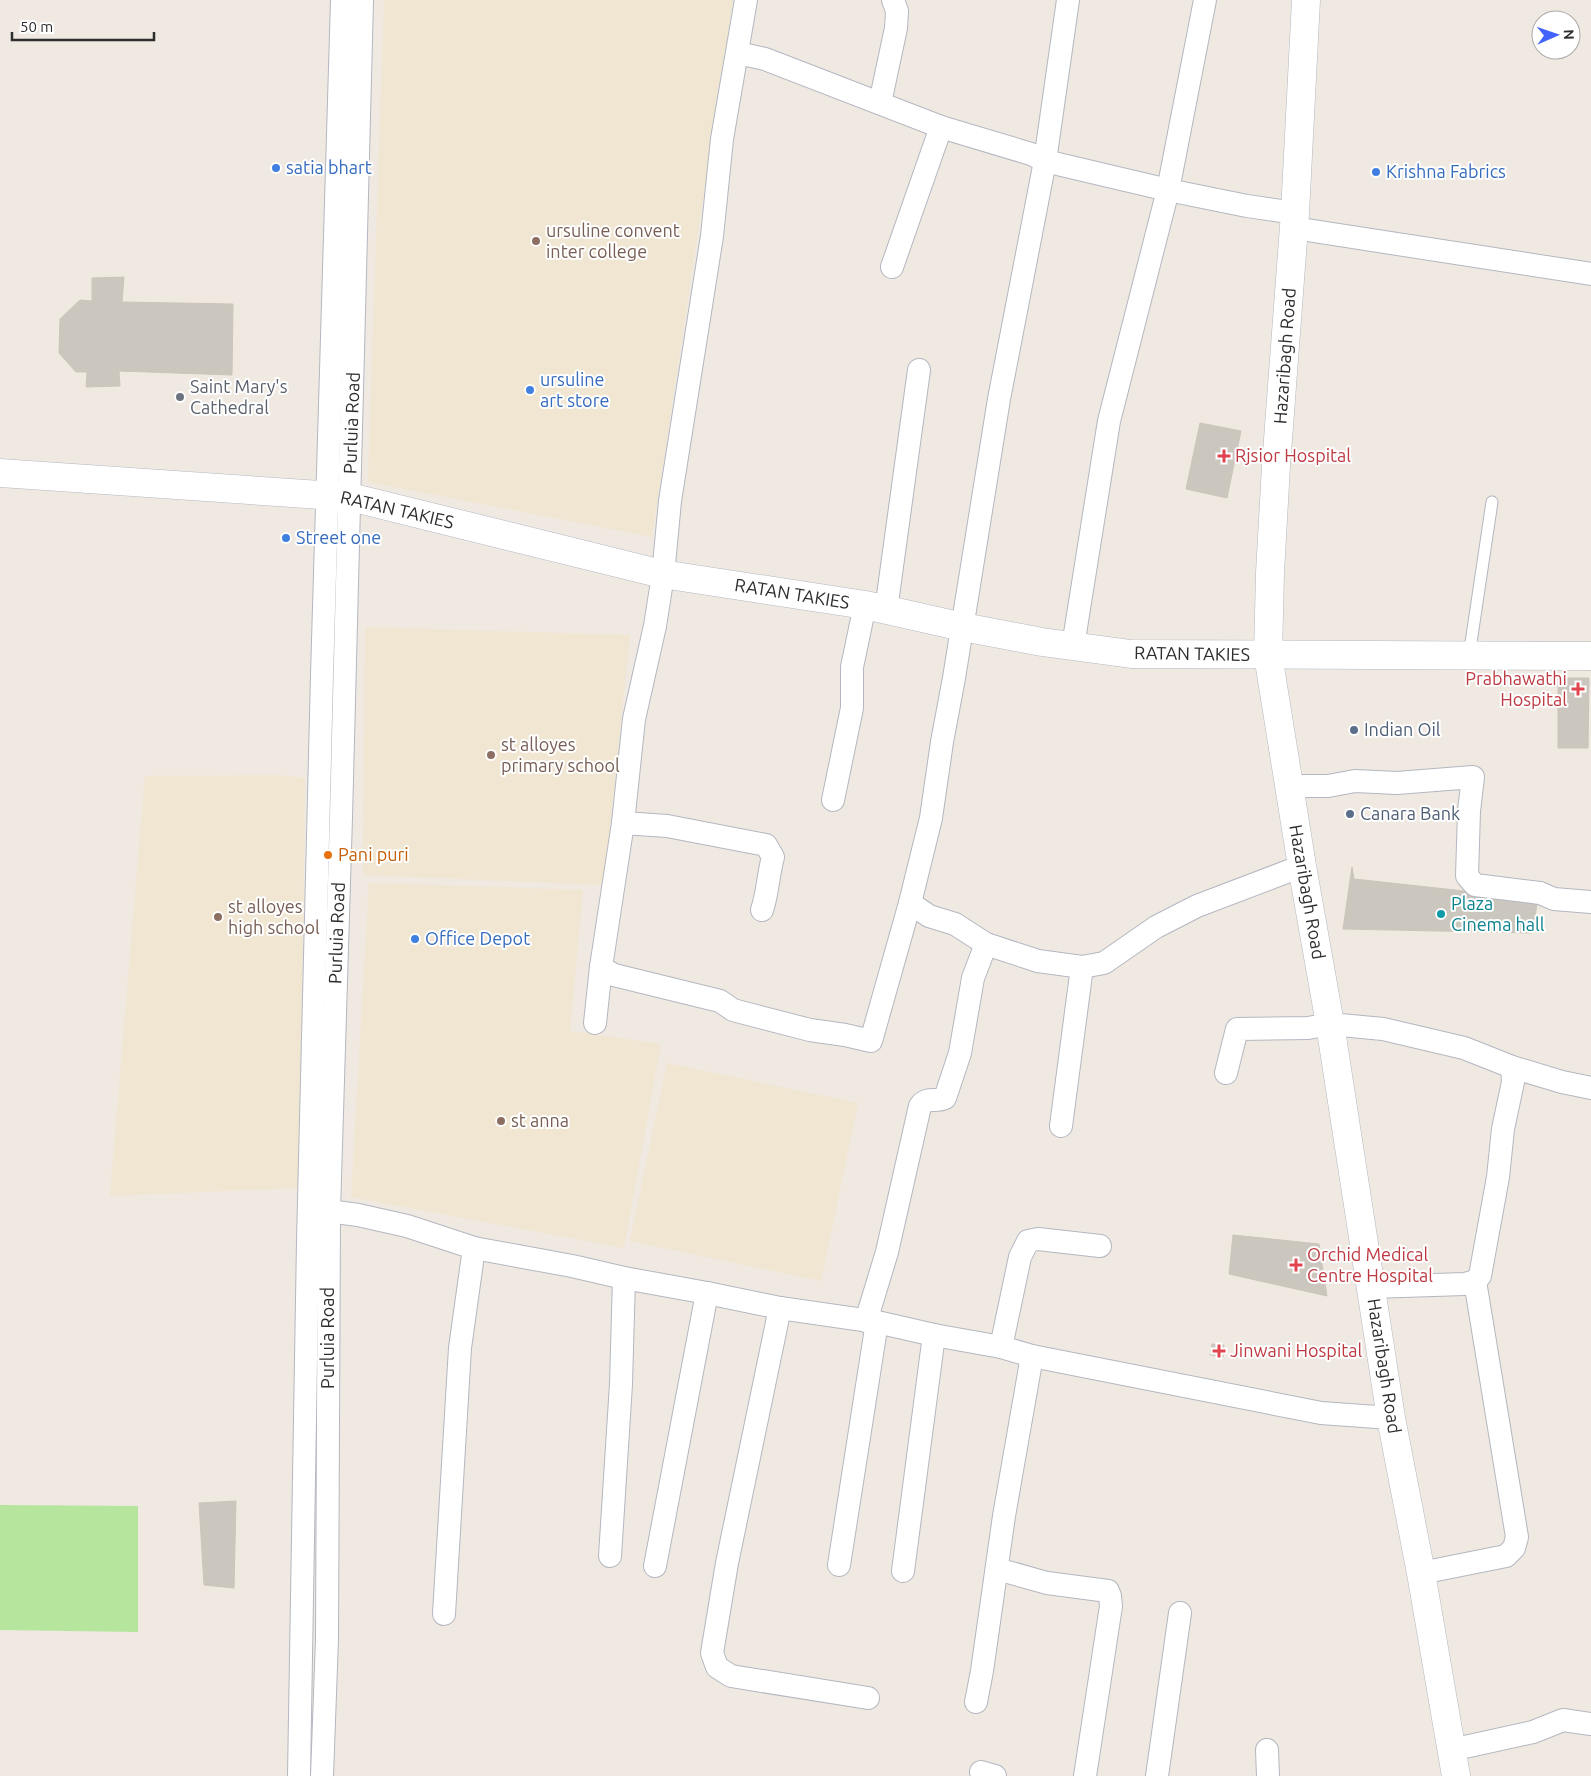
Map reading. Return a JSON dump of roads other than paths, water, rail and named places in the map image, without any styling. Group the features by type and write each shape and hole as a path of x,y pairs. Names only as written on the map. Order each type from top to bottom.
{"main road":[{"name":"Hazaribagh Road","path":"1306,0 1295,220 1276,466 1270,572 1268,656 1330,1024 1391,1418 1421,1573 1456,1776"},
{"name":"RATAN TAKIES","path":"0,473 339,496 662,574 875,607 963,627 1042,642 1131,654 1591,656"}],"street":[{"name":"Purluia Road","path":"339,496 342,0"},
{"name":"Purluia Road","path":"299,1776 319,1210 339,496 362,0"},
{"path":"595,1024 601,967 623,823 634,720 655,626 670,501 712,236 722,139 746,0"},
{"path":"880,103 896,28 897,11 893,0"},
{"path":"601,967 614,976 720,1001 733,1010 810,1030 845,1035 871,1042 910,903 931,818 999,399 1045,161 1068,0"},
{"path":"1074,646 1109,421 1168,190 1205,0"},
{"path":"738,53 765,59 941,127 1031,154 1045,161 1168,190 1247,206 1295,220 1591,274"},
{"path":"892,267 941,127"},
{"path":"833,800 852,708 852,666 875,607 919,370"},
{"path":"1290,786 1328,786 1355,781 1397,783 1473,777 1469,811 1467,876 1476,885 1540,893 1554,899 1591,902"},
{"path":"623,823 667,826 766,845 773,857 767,878 767,895 762,910"},
{"path":"910,903 929,916 955,924 986,944 1038,961 1082,967 1104,963 1156,926 1197,906 1302,866"},
{"path":"838,1565 871,1322 920,1106 928,1099 942,1100 945,1098 960,1053 973,978 986,944"},
{"path":"1061,1126 1082,967"},
{"path":"1226,1073 1237,1029 1308,1028 1330,1024 1384,1029 1464,1048 1512,1067 1562,1082 1591,1088"},
{"path":"1371,1287 1466,1284 1475,1281 1480,1276 1498,1176 1503,1129 1513,1082 1512,1067"},
{"name":"Purluia Road","path":"319,1210 327,1639 322,1776"},
{"path":"319,1210 407,1226 474,1248 572,1266 624,1278 1001,1347 1032,1356 1321,1413 1391,1418"},
{"path":"1001,1347 1020,1257 1028,1242 1038,1239 1100,1246"},
{"path":"444,1614 460,1348 474,1248"},
{"path":"610,1556 621,1384 624,1278"},
{"path":"1421,1573 1506,1556 1514,1548 1517,1537 1475,1281"},
{"path":"655,1566 706,1293"},
{"path":"780,1308 727,1563 712,1653 717,1667 731,1676 868,1698"},
{"path":"903,1571 934,1336"},
{"path":"976,1702 1004,1516 1032,1356"},
{"path":"997,1569 1047,1583 1108,1591 1111,1606 1085,1776"},
{"path":"1157,1776 1180,1613"},
{"path":"1450,1750 1533,1732 1563,1720 1591,1724"},
{"path":"1267,1750 1268,1776"}],"lane":[{"path":"1469,656 1492,502"}],"place":[{"name":"satia bhart","path":"276,168"},
{"name":"Krishna Fabrics","path":"1376,172"},
{"name":"ursuline convent inter college","path":"536,241"},
{"name":"ursuline art store","path":"530,390"},
{"name":"Saint Mary's Cathedral","path":"180,397"},
{"name":"Rjsior Hospital","path":"1224,456"},
{"name":"Street one","path":"286,538"},
{"name":"Prabhawathi Hospital","path":"1578,689"},
{"name":"Indian Oil","path":"1354,730"},
{"name":"st alloyes primary school","path":"491,755"},
{"name":"Canara Bank","path":"1350,814"},
{"name":"Pani puri","path":"328,855"},
{"name":"Plaza Cinema hall","path":"1441,914"},
{"name":"st alloyes high school","path":"218,917"},
{"name":"Office Depot","path":"415,939"},
{"name":"st anna","path":"501,1121"},
{"name":"Orchid Medical Centre Hospital","path":"1296,1265"},
{"name":"Jinwani Hospital","path":"1219,1351"}]}
